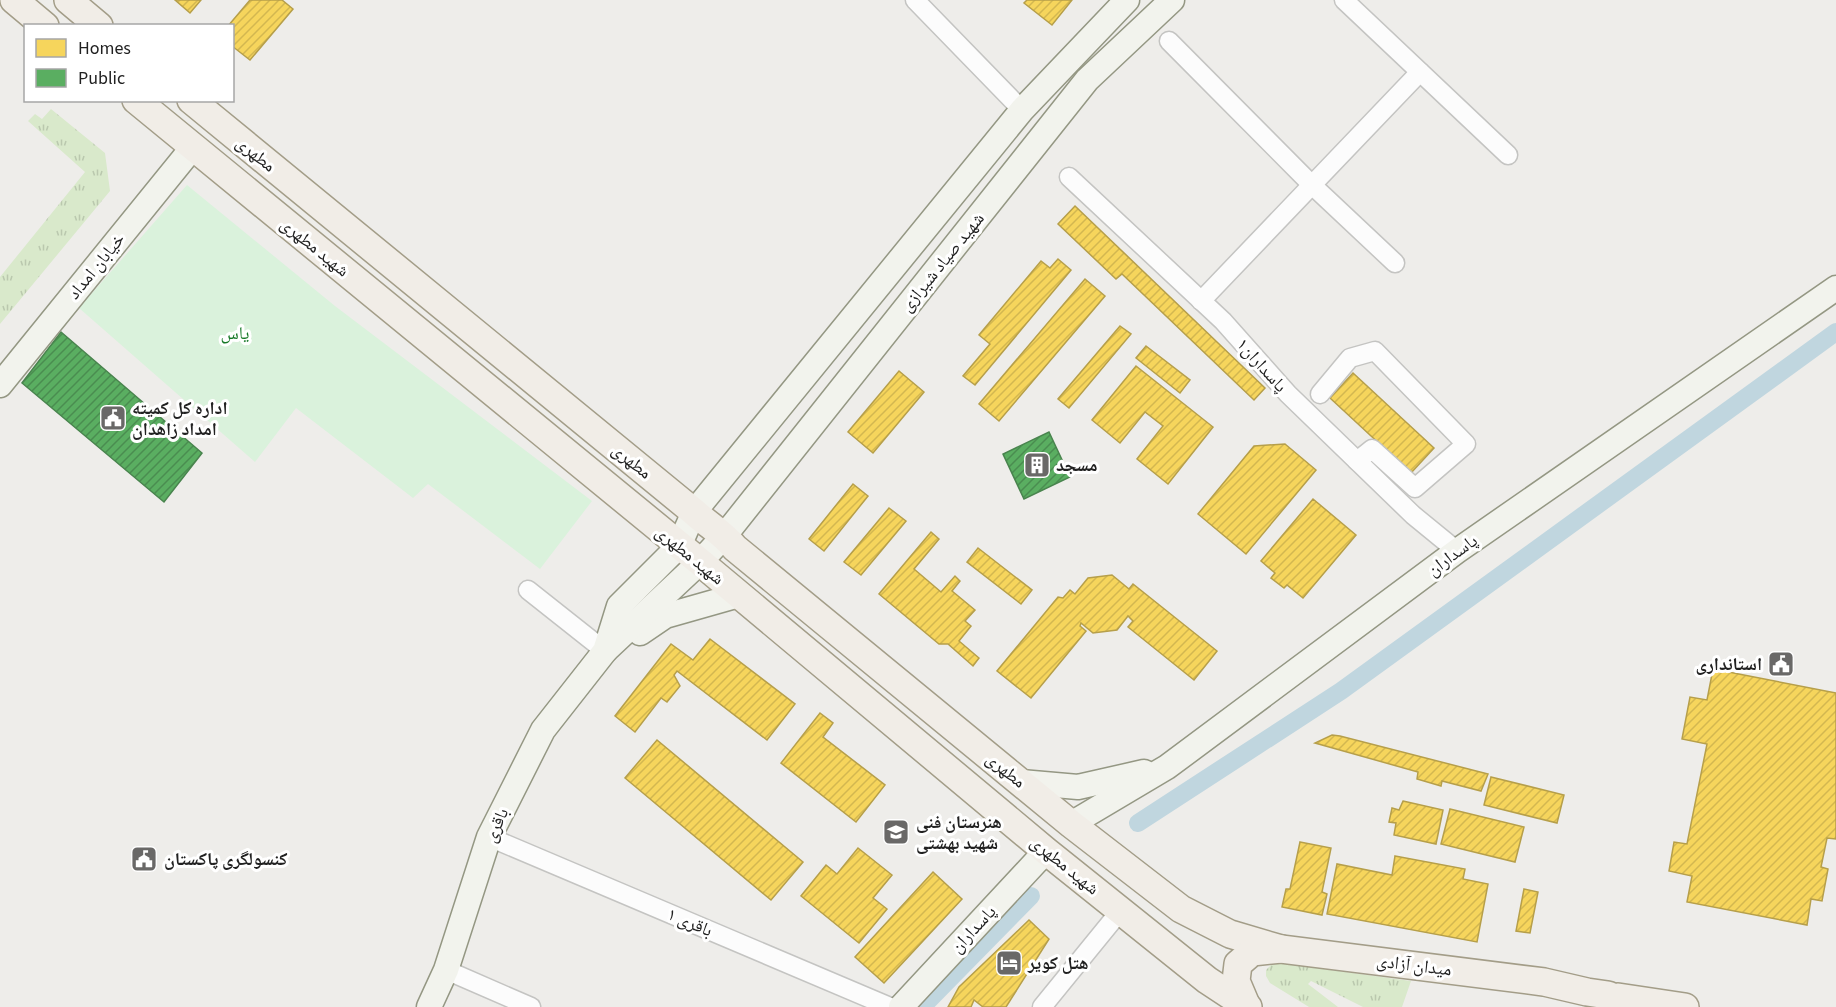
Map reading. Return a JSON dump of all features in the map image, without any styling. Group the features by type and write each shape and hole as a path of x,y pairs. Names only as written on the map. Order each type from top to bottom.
{"main road":[{"path":"14,0 43,24"},
{"path":"68,0 97,24"},
{"name":"شهید مطهری","path":"138,102 700,562 1046,850 1207,980 1247,1007"},
{"name":"مطهری","path":"193,102 710,527 725,535 735,548 1071,824"},
{"path":"197,151 223,127"},
{"path":"1046,850 1071,824"},
{"name":"شهید مطهری","path":"1071,824 1181,909 1230,934 1281,949"},
{"name":"میدان آزادی","path":"1247,1007 1236,981 1238,964 1252,952 1281,949 1544,981 1608,995 1635,1007"},
{"path":"1608,995 1685,1007"}],"street":[{"path":"915,0 1022,110"},
{"name":"شهید صیاد شیرازی","path":"679,546 694,512 1022,110 1127,0"},
{"name":"شهید صیاد شیرازی","path":"700,562 725,535 1087,80 1173,0"},
{"path":"1344,0 1508,155"},
{"path":"1169,41 1312,185 1395,263"},
{"path":"1201,301 1420,72"},
{"name":"خیابان امداد","path":"0,385 197,151"},
{"name":"پاسداران۱","path":"1069,177 1223,321 1288,394 1425,527 1456,551"},
{"name":"پاسداران","path":"1071,824 1167,767 1456,551 1836,288"},
{"path":"1320,394 1350,358 1375,351 1466,444 1415,488 1372,449 1357,461"},
{"path":"602,656 619,606 679,546"},
{"name":"باقری","path":"429,1007 446,970 489,837 543,730 602,656 700,562"},
{"path":"528,590 602,656"},
{"path":"602,656 665,616 739,595"},
{"path":"1021,782 1078,787 1167,767"},
{"name":"باقری ۱","path":"489,837 890,1007"},
{"name":"پاسداران","path":"901,1007 1046,850"},
{"path":"1042,1007 1121,910"},
{"path":"446,970 531,1007"}],"green space":[{"path":"51,109 105,153 110,191 0,324 0,277 85,172 28,121 35,114 42,119"},
{"name":"یاس","path":"187,185 335,306 592,501 540,569 428,484 413,498 296,408 255,462 79,308"},
{"path":"1280,963 1411,981 1402,1007 1363,1007 1311,981 1308,984 1338,1007 1309,1007 1270,983 1266,970 1271,965"}],"building: Homes":[{"path":"175,0 201,0 190,13"},
{"path":"250,0 282,0 293,9 250,60 234,48 234,24 230,24"},
{"path":"1027,0 1072,0 1052,25 1024,3"},
{"path":"1075,206 1265,388 1254,400 1122,274 1116,279 1058,224"},
{"path":"1058,259 1071,270 975,385 963,376 990,344 979,335 1041,261 1050,268"},
{"path":"1085,279 1105,296 999,421 979,404"},
{"path":"1120,326 1131,334 1069,408 1058,399"},
{"path":"1146,346 1190,380 1180,393 1136,358"},
{"path":"1136,366 1213,427 1168,484 1137,459 1163,426 1145,412 1120,443 1092,420"},
{"path":"899,371 924,392 873,453 848,432"},
{"path":"1353,373 1434,448 1411,473 1330,398"},
{"path":"1285,444 1316,470 1246,554 1198,514 1254,446"},
{"path":"853,484 868,496 824,551 809,539"},
{"path":"1313,499 1356,535 1303,598 1287,585 1284,588 1271,578 1275,573 1261,561"},
{"path":"889,508 906,521 861,575 844,562"},
{"path":"931,532 939,539 914,569 941,592 955,576 960,581 952,591 975,610 965,621 971,626 959,641 979,658 973,666 948,644 939,644 879,594"},
{"path":"978,548 1032,590 1021,604 967,562"},
{"path":"1112,575 1129,589 1133,584 1217,651 1194,680 1128,627 1133,621 1128,616 1117,630 1093,633 1081,623 1080,626 1086,631 1031,698 997,671 1058,597 1063,598 1070,590 1075,594 1088,578"},
{"path":"710,639 795,704 767,740 677,671 674,675 680,686 667,702 661,698 635,732 615,716 671,644 693,660"},
{"path":"1713,669 1836,693 1836,839 1827,838 1821,867 1828,869 1822,901 1811,899 1807,925 1687,902 1692,876 1669,871 1674,842 1687,844 1707,744 1682,739 1690,697 1707,700"},
{"path":"820,713 833,723 823,737 885,785 856,822 781,763"},
{"path":"1332,735 1488,774 1481,791 1442,781 1441,786 1417,779 1418,772 1315,743"},
{"path":"657,740 803,862 771,900 625,778"},
{"path":"1491,777 1564,795 1557,823 1484,805"},
{"path":"1403,801 1443,810 1436,844 1394,835 1396,823 1389,822 1392,808 1399,810"},
{"path":"1450,809 1524,827 1515,862 1441,844"},
{"path":"1300,842 1331,848 1322,892 1327,894 1322,915 1282,907 1286,889 1290,889"},
{"path":"858,848 892,875 873,898 887,909 859,943 801,896 826,865 837,874"},
{"path":"1395,856 1465,869 1463,879 1488,884 1477,942 1327,914 1337,864 1392,875"},
{"path":"933,872 962,899 884,983 855,957"},
{"path":"1524,889 1538,892 1530,933 1516,931"},
{"name":"هتل کویر","path":"1029,920 1049,939 1006,1007 983,1007 974,1000 971,1007 948,1007 959,987"}],"building: Public":[{"name":"اداره کل کمیته امداد زاهدان","path":"61,332 202,453 164,502 22,383"},
{"name":"مسجد","path":"1049,432 1070,477 1024,499 1003,454"}],"waterway":[{"path":"1138,823 1341,691 1836,332"},
{"path":"922,1007 1031,896"}],"place":[{"name":"اداره کل کمیته امداد زاهدان","path":"113,418"},
{"name":"مسجد","path":"1037,465"},
{"name":"استانداری","path":"1781,664"},
{"name":"هنرستان فنی شهید بهشتی","path":"896,832"},
{"name":"کنسولگری پاکستان","path":"144,859"},
{"name":"هتل کویر","path":"1009,963"}]}
